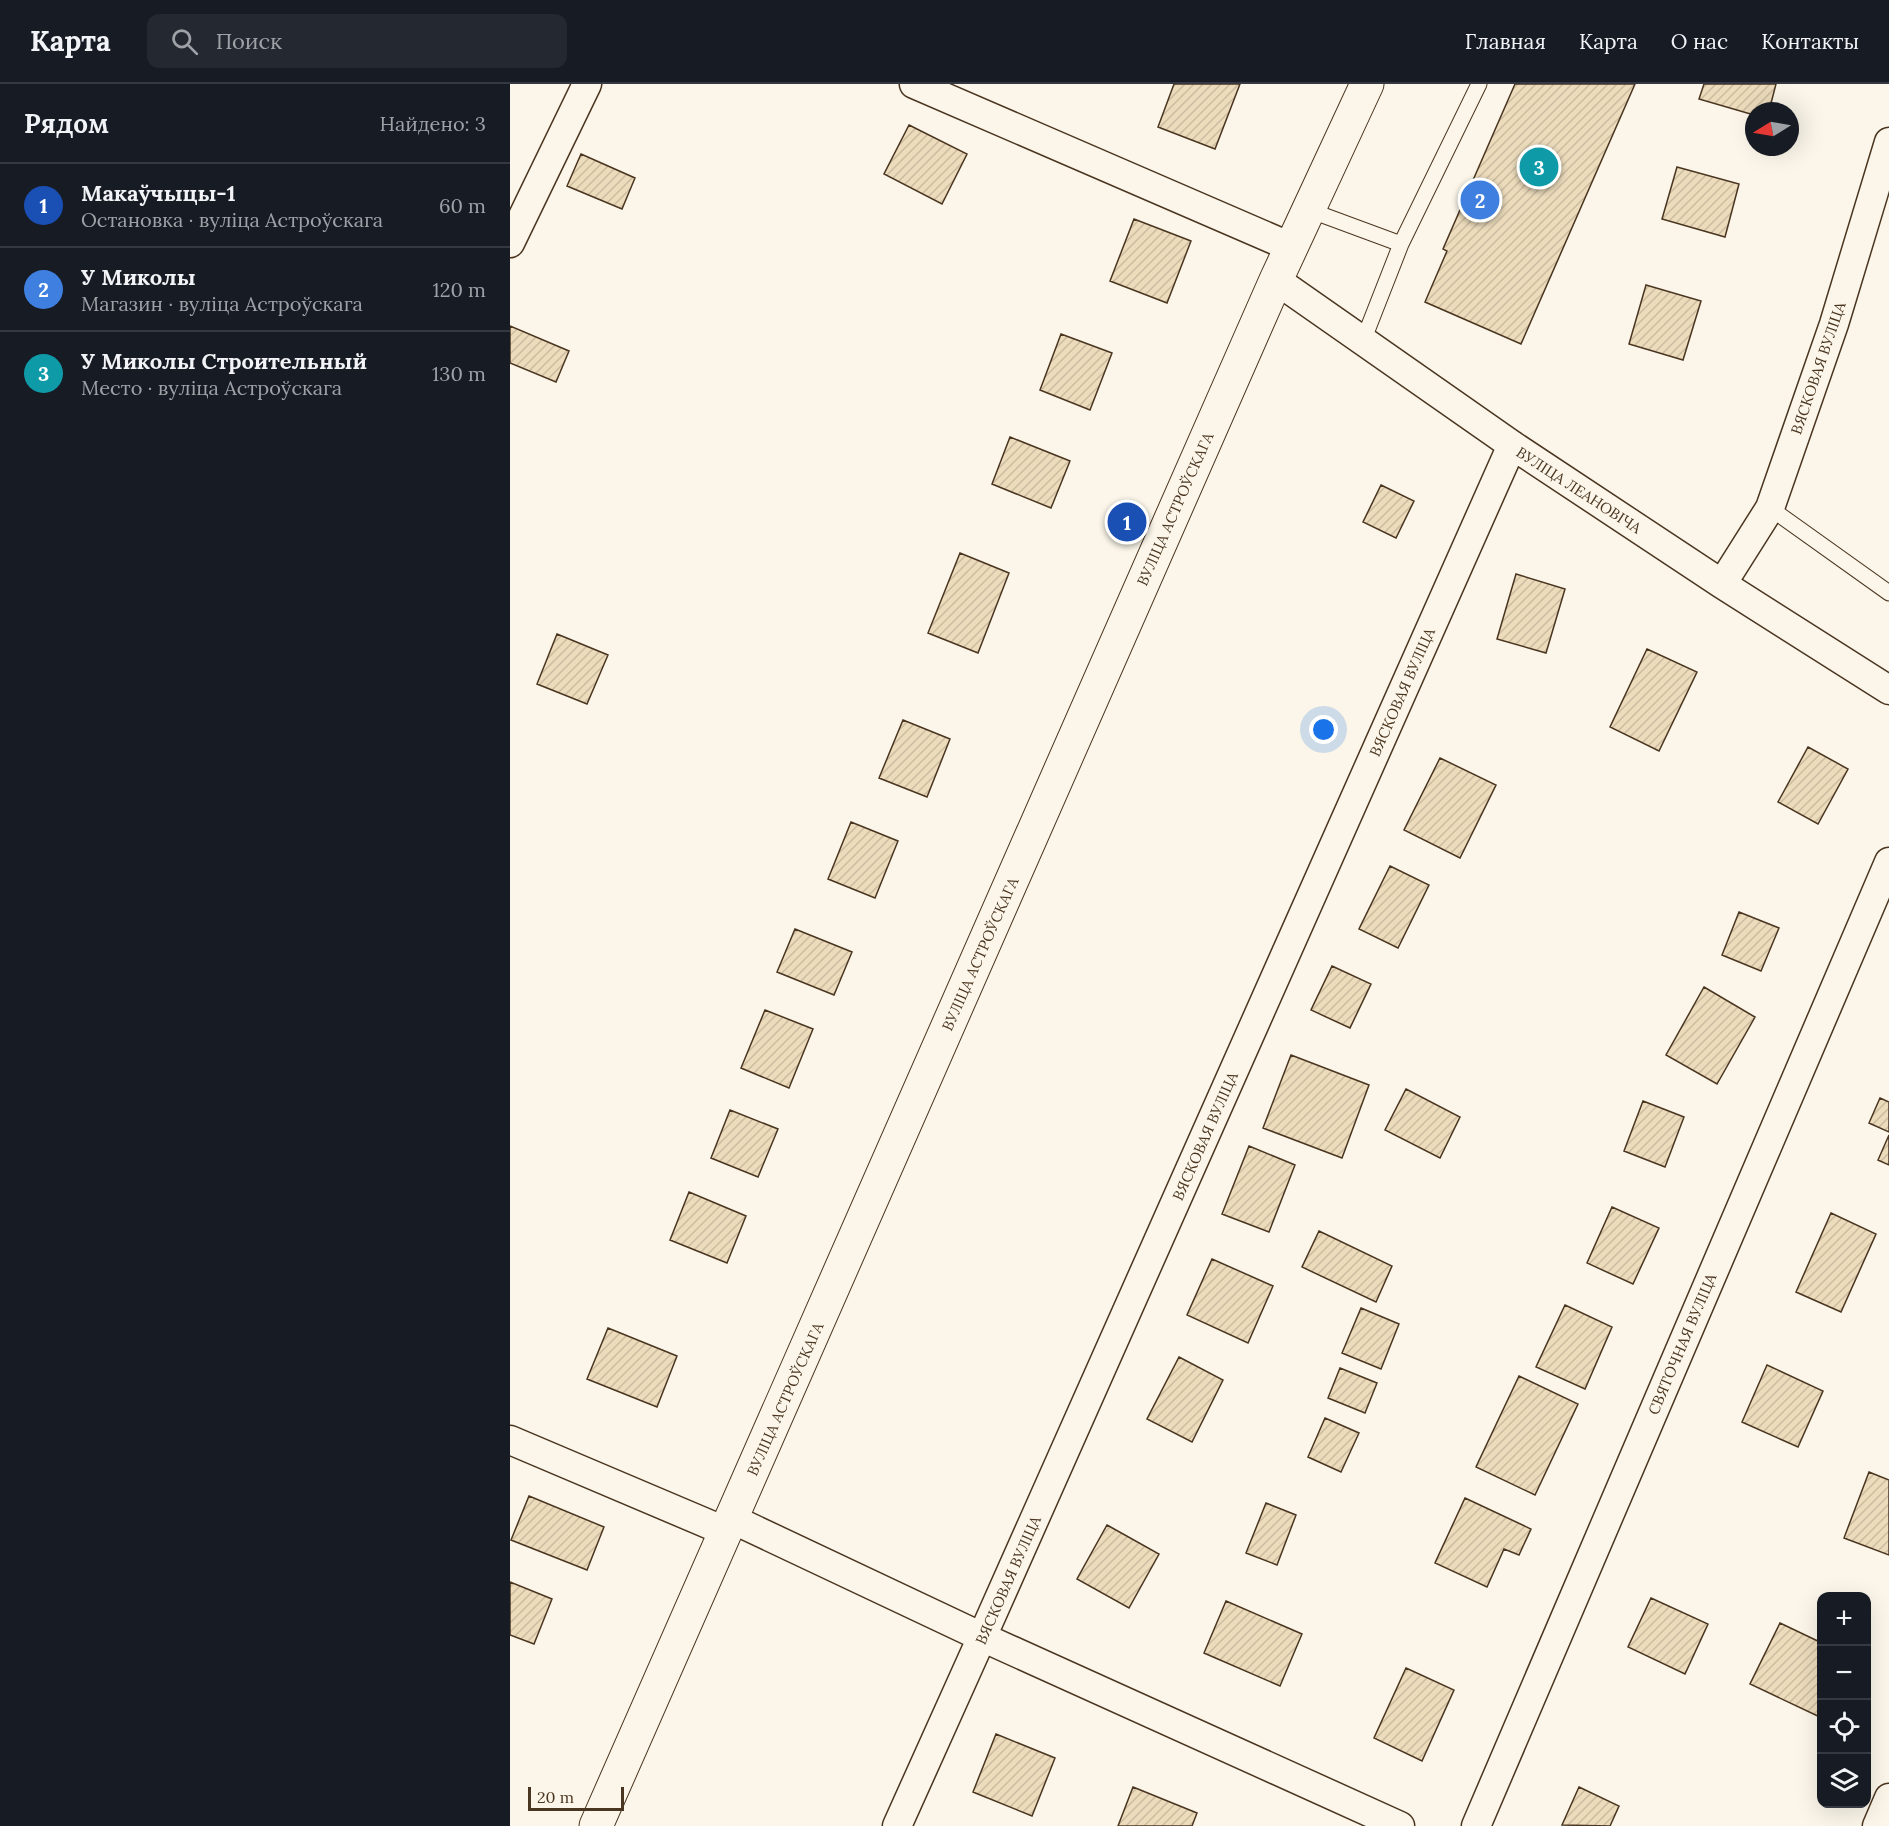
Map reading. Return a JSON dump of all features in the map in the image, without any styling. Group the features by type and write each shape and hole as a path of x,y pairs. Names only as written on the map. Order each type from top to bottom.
{"street":[{"path":"510,243 587,84"},
{"path":"914,84 1292,247"},
{"name":"ВУЛІЦА АСТРОЎСКАГА","path":"596,1826 1276,280 1367,84"},
{"name":"ВЯСКОВАЯ ВУЛІЦА","path":"1722,584 1770,508 1834,324 1889,142"},
{"name":"ВУЛІЦА ЛЕАНОВІЧА","path":"1276,280 1512,445 1722,584 1889,690"},
{"name":"ВЯСКОВАЯ ВУЛІЦА","path":"897,1826 1512,445"},
{"name":"СВЯТОЧНАЯ ВУЛІЦА","path":"1476,1826 1889,862"},
{"path":"510,1440 729,1526 982,1637 1400,1826"},
{"path":"1877,1826 1889,1798"}],"lane":[{"path":"1363,341 1401,244 1479,84"},
{"path":"1309,210 1401,244"},
{"path":"1770,508 1889,593"}],"building":[{"path":"1174,84 1240,84 1215,149 1158,127"},
{"path":"1515,84 1635,84 1521,344 1425,302 1447,251 1443,249"},
{"path":"1704,84 1776,84 1771,102 1745,102 1745,112 1699,99"},
{"path":"909,125 967,154 942,204 884,174"},
{"path":"581,154 635,178 622,209 567,186"},
{"path":"1677,167 1739,184 1725,237 1662,219"},
{"path":"1134,219 1191,241 1167,303 1110,281"},
{"path":"1646,285 1701,301 1683,360 1629,344"},
{"path":"510,326 569,351 556,382 510,363"},
{"path":"1061,334 1112,353 1090,410 1040,390"},
{"path":"1010,437 1070,461 1051,508 992,484"},
{"path":"1381,485 1414,501 1396,538 1363,522"},
{"path":"960,553 1009,573 978,653 928,633"},
{"path":"1516,574 1565,589 1546,653 1497,639"},
{"path":"557,634 608,655 587,704 537,684"},
{"path":"1647,649 1697,672 1659,751 1610,727"},
{"path":"903,720 950,739 927,797 879,778"},
{"path":"1808,747 1848,769 1818,824 1778,802"},
{"path":"1440,758 1496,785 1460,858 1404,830"},
{"path":"851,822 898,841 875,898 828,879"},
{"path":"1390,866 1429,885 1398,948 1359,929"},
{"path":"1739,912 1779,928 1761,971 1722,955"},
{"path":"795,929 852,952 834,995 777,972"},
{"path":"1332,966 1371,984 1350,1028 1311,1010"},
{"path":"1704,987 1755,1017 1717,1084 1666,1055"},
{"path":"765,1010 813,1029 789,1088 741,1068"},
{"path":"1291,1055 1369,1085 1342,1158 1263,1128"},
{"path":"1406,1089 1460,1117 1440,1158 1385,1130"},
{"path":"1880,1098 1889,1102 1889,1132 1869,1123"},
{"path":"1643,1101 1684,1117 1665,1167 1624,1151"},
{"path":"730,1110 778,1129 758,1177 711,1158"},
{"path":"1889,1135 1889,1165 1878,1160"},
{"path":"1249,1146 1295,1165 1269,1232 1222,1214"},
{"path":"689,1192 746,1216 727,1263 670,1240"},
{"path":"1612,1207 1659,1228 1633,1284 1587,1263"},
{"path":"1831,1213 1876,1234 1841,1312 1796,1292"},
{"path":"1319,1231 1392,1266 1376,1302 1302,1267"},
{"path":"1212,1259 1273,1286 1248,1343 1187,1315"},
{"path":"1565,1305 1612,1327 1585,1389 1536,1367"},
{"path":"1361,1308 1399,1324 1381,1369 1342,1353"},
{"path":"608,1328 677,1356 657,1407 587,1379"},
{"path":"1179,1357 1223,1380 1192,1442 1147,1419"},
{"path":"1767,1365 1823,1391 1798,1447 1742,1422"},
{"path":"1340,1368 1377,1383 1365,1413 1328,1398"},
{"path":"1519,1376 1578,1404 1535,1495 1476,1467"},
{"path":"1325,1418 1359,1433 1341,1472 1308,1457"},
{"path":"1869,1472 1889,1480 1889,1555 1844,1538"},
{"path":"529,1496 604,1527 587,1570 511,1540"},
{"path":"1465,1498 1531,1529 1519,1555 1504,1549 1487,1587 1435,1563"},
{"path":"1266,1503 1296,1515 1277,1565 1246,1553"},
{"path":"1107,1525 1159,1554 1129,1608 1077,1579"},
{"path":"510,1582 552,1599 534,1644 510,1635"},
{"path":"1651,1598 1708,1624 1685,1674 1628,1647"},
{"path":"1226,1601 1302,1634 1280,1686 1204,1653"},
{"path":"1780,1623 1817,1641 1817,1716 1750,1684"},
{"path":"1406,1668 1454,1690 1422,1761 1374,1738"},
{"path":"996,1734 1055,1758 1032,1816 973,1792"},
{"path":"1133,1787 1197,1813 1192,1826 1118,1826"},
{"path":"1579,1787 1619,1806 1610,1826 1562,1825"}],"place":[{"name":"У Миколы Строительный","path":"1539,167"},
{"name":"У Миколы","path":"1480,200"},
{"name":"Макаўчыцы-1","path":"1127,522"}]}
